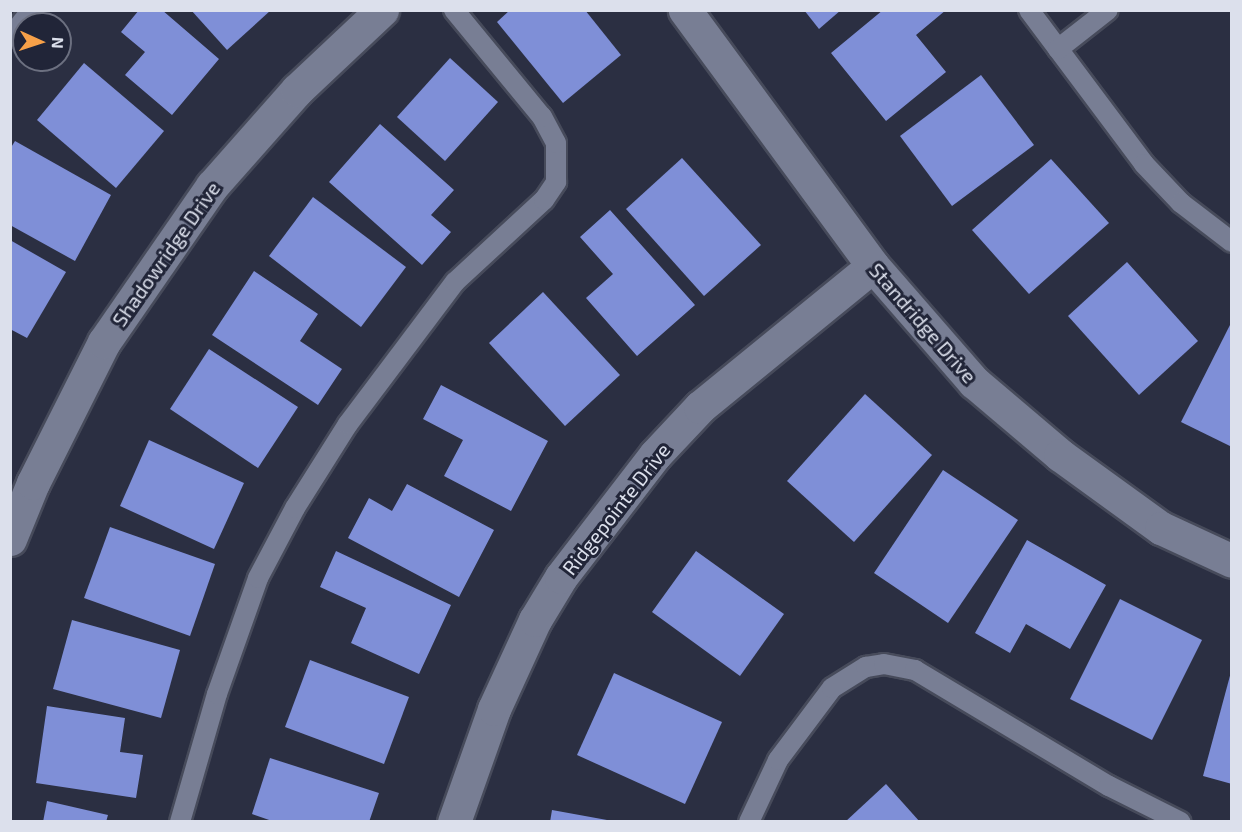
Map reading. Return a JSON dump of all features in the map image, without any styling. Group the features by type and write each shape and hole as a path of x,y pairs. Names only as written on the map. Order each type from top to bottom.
{"street":[{"name":"Shadowridge Drive","path":"10,539 33,483 104,342 212,186 297,90 382,10"},
{"name":"Standridge Drive","path":"685,10 873,266 974,382 1060,455 1161,528 1232,561"},
{"name":"Ridgepointe Drive","path":"454,822 494,709 535,620 561,577 655,455 700,407 873,266"}],"lane":[{"path":"10,37 32,10"},
{"path":"180,822 217,694 258,578 295,508 355,414 455,282 544,200 556,182 556,143 542,117 454,10"},
{"path":"1029,10 1144,164 1181,203 1232,242"},
{"path":"1058,49 1108,10"},
{"path":"749,822 778,760 832,688 866,667 884,664 915,670 1109,786 1181,822"}],"building":[{"path":"139,10 162,10 219,59 172,115 125,75 145,52 121,32"},
{"path":"191,10 271,10 227,50"},
{"path":"510,10 585,10 621,55 563,103 497,22"},
{"path":"804,10 841,10 819,29"},
{"path":"883,10 946,10 916,35 946,72 886,121 831,53"},
{"path":"450,58 498,102 445,161 397,117"},
{"path":"84,63 164,131 116,188 37,120"},
{"path":"981,75 1034,145 952,206 900,136"},
{"path":"380,124 454,190 431,215 451,232 422,265 329,182"},
{"path":"15,141 111,195 75,261 10,225 10,149"},
{"path":"682,158 761,245 704,296 626,209"},
{"path":"1051,159 1109,223 1029,294 972,230"},
{"path":"313,197 406,267 361,327 269,256"},
{"path":"610,210 695,305 637,356 586,298 613,274 580,237"},
{"path":"10,240 66,272 27,338 10,329"},
{"path":"1127,262 1198,341 1139,395 1068,316"},
{"path":"254,271 318,314 300,341 342,369 318,405 212,335"},
{"path":"543,292 620,375 565,426 489,343"},
{"path":"1232,321 1232,447 1181,422"},
{"path":"209,349 298,407 258,468 170,409"},
{"path":"441,385 548,441 511,511 444,476 463,440 423,419"},
{"path":"865,394 932,455 854,542 787,481"},
{"path":"149,440 244,483 214,549 120,506"},
{"path":"943,470 1018,520 948,623 874,573"},
{"path":"407,484 494,530 459,597 348,538 369,498 392,511"},
{"path":"110,527 215,564 190,636 84,598"},
{"path":"1027,540 1106,585 1070,649 1026,624 1010,653 975,633"},
{"path":"336,551 451,605 419,674 351,643 366,608 320,587"},
{"path":"696,551 784,614 740,676 652,612"},
{"path":"1120,599 1202,640 1152,740 1070,699"},
{"path":"72,620 180,650 161,718 53,689"},
{"path":"310,660 409,697 384,764 285,727"},
{"path":"1232,672 1232,784 1203,776"},
{"path":"614,673 722,722 685,804 577,755"},
{"path":"47,706 125,718 120,752 143,755 136,798 36,783"},
{"path":"270,758 379,793 369,822 275,822 252,814"},
{"path":"886,784 920,822 845,822"},
{"path":"47,801 108,815 106,822 43,822"},
{"path":"552,810 607,820 607,822 550,822"}]}
